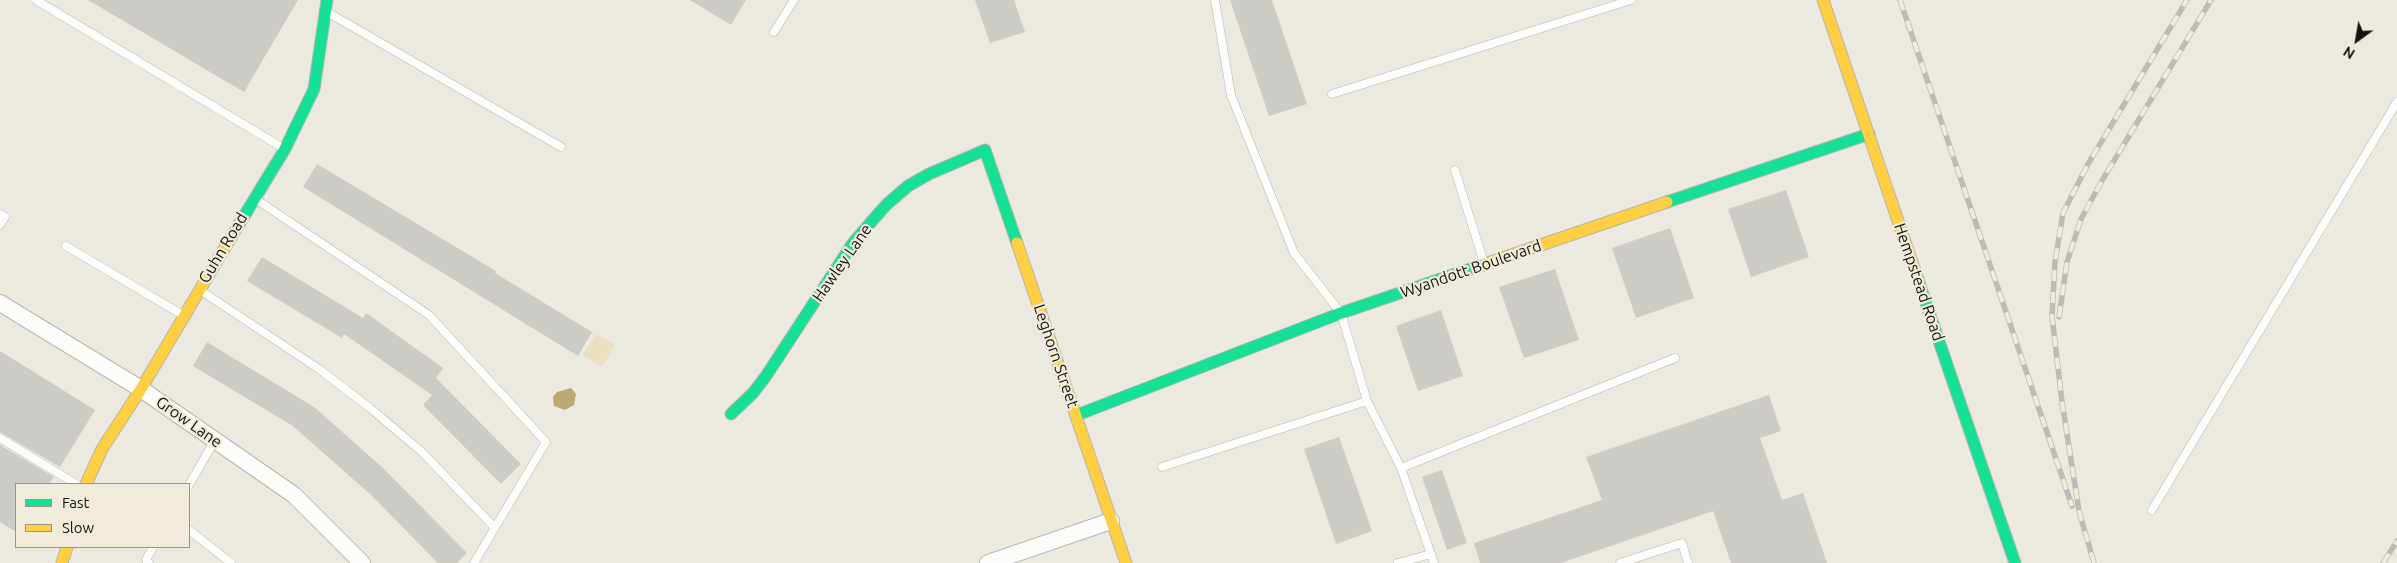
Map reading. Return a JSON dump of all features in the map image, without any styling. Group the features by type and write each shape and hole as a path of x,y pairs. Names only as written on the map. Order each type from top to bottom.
{"street":[{"name":"Hempstead Road","path":"1823,0 2015,563"},
{"name":"Guhn Road","path":"86,483 102,449 141,389 198,289 285,149 314,89 326,5"},
{"name":"Wyandott Boulevard","path":"1077,415 1341,313 1868,134"},
{"name":"Hawley Lane","path":"731,414 753,393 766,376 853,243 886,205 908,186 929,174 985,150"},
{"name":"Leghorn Street","path":"985,150 1126,563"},
{"name":"Grow Lane","path":"0,303 141,389 294,495 362,563"},
{"path":"988,563 1111,521"},
{"path":"62,563 67,548"}],"lane":[{"path":"36,0 285,149"},
{"path":"774,32 794,0"},
{"path":"1215,0 1231,95 1294,253 1341,313 1367,402 1400,468 1434,563"},
{"path":"1332,94 1630,0"},
{"path":"326,5 561,147"},
{"path":"2152,510 2397,102"},
{"path":"1455,170 1484,264"},
{"path":"254,198 429,314 546,442 474,563"},
{"path":"0,214 5,217 0,225"},
{"path":"66,246 183,314"},
{"path":"198,289 319,369 370,408 422,452 495,528"},
{"path":"1400,468 1675,358"},
{"path":"1162,467 1367,402"},
{"path":"0,438 74,483"},
{"path":"190,483 215,440"},
{"path":"190,531 230,563"},
{"path":"1620,563 1682,543 1688,563"},
{"path":"149,563 146,560 152,548"},
{"path":"1398,563 1430,554"}],"shaded area":[{"path":"596,334 615,345 602,367 583,355"},
{"path":"571,388 576,394 574,405 565,410 554,406 553,397 557,392"}],"building":[{"path":"88,0 298,0 244,92"},
{"path":"690,0 746,0 731,25"},
{"path":"975,0 1014,0 1025,32 990,43"},
{"path":"1230,0 1272,0 1307,104 1269,116"},
{"path":"317,164 496,271 495,273 592,332 578,356 303,187"},
{"path":"1786,190 1809,257 1751,277 1728,209"},
{"path":"1670,228 1694,298 1636,318 1612,248"},
{"path":"262,257 363,318 366,313 443,368 436,378 521,464 501,484 423,405 432,395 344,334 342,338 247,281"},
{"path":"1555,269 1579,340 1524,358 1499,287"},
{"path":"1441,310 1463,376 1418,391 1396,326"},
{"path":"207,342 314,407 383,468 467,553 457,563 438,563 371,495 293,426 193,366"},
{"path":"0,351 95,410 60,467 0,432"},
{"path":"1769,395 1781,431 1760,438 1782,500 1803,493 1827,563 1731,563 1713,511 1561,563 1480,563 1474,543 1602,500 1586,457"},
{"path":"1339,437 1372,531 1336,544 1304,449"},
{"path":"0,445 54,477 50,483 15,483 15,531 0,522"},
{"path":"1442,470 1467,543 1447,550 1422,477"}],"railway":[{"path":"1900,0 2072,506"},
{"path":"2094,563 2079,511 2062,402 2052,316 2055,262 2063,213 2088,164 2187,0"},
{"path":"2059,317 2067,262 2081,219 2211,0"},
{"path":"2383,563 2397,541"}],"traffic: fast":[{"path":"230,239 285,149 314,89 327,0"},
{"path":"1667,202 1869,134"},
{"path":"731,414 753,393 766,376 853,243 886,205 908,186 929,174 985,150 1017,243"},
{"path":"1077,415 1341,313 1485,264"},
{"path":"1917,277 2015,563"}],"traffic: slow":[{"path":"1823,0 1917,277"},
{"path":"1485,264 1667,202"},
{"path":"86,483 102,449 141,389 230,239"},
{"path":"1017,243 1126,563"},
{"path":"62,563 67,548"}]}
